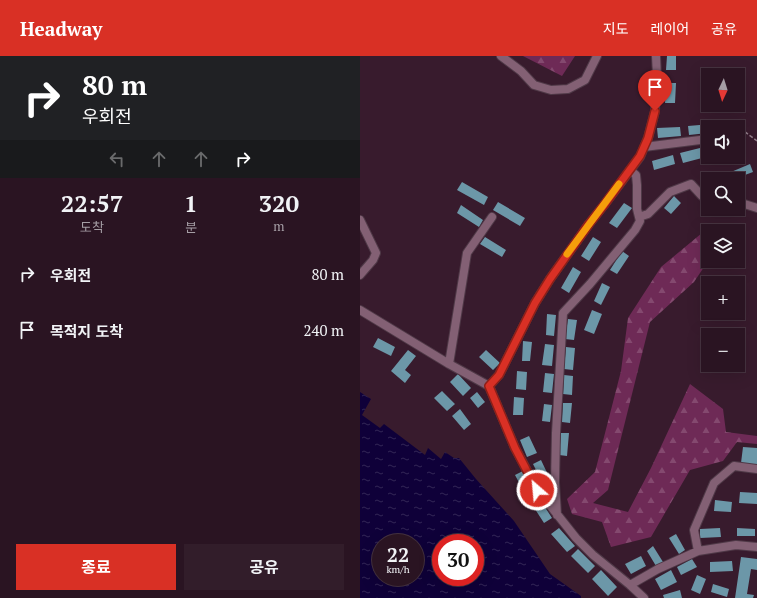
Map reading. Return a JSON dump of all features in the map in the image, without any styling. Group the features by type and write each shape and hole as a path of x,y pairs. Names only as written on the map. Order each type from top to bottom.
{"street":[{"path":"501,56 521,71 534,85 551,90 568,89 585,80 597,56"},
{"path":"489,386 499,375 535,303 550,279 640,156 648,138 655,111 657,76 656,56"},
{"path":"644,147 701,140"},
{"path":"557,516 555,482 556,433 563,313 590,284 635,230 640,221 637,209 636,176 630,170"},
{"path":"639,217 648,214 670,192 691,184 701,195"},
{"path":"745,204 757,208"},
{"path":"448,364 467,253 492,217"},
{"path":"360,220 376,253 373,260 360,275"},
{"path":"360,310 448,364 489,386 515,448 537,490 557,516 593,555 644,598"},
{"path":"698,551 694,530 714,483 734,466 757,469"},
{"path":"630,585 658,569 698,551 736,545 757,548"}],"path":[{"path":"745,133 757,141"}],"green space":[{"path":"523,56 575,56 562,76"},
{"path":"701,234 701,268 703,268 694,282 650,322 608,490 593,503 628,512 651,468 690,384 723,409 726,432 757,436 757,444 737,442 723,461 690,470 651,537 611,547 602,522 572,514 567,499 595,472 621,371 628,318 661,267"}],"water":[{"path":"360,392 371,399 362,415 380,428 384,424 425,455 428,448 441,459 445,452 454,458 459,458 514,521 550,574 581,596 581,598 360,598"}],"building":[{"path":"667,56 676,56 676,70 666,70"},
{"path":"666,83 676,83 675,103 665,103"},
{"path":"701,125 701,134 689,135 688,126"},
{"path":"680,127 681,136 658,138 657,128"},
{"path":"700,148 701,158 683,163 680,153"},
{"path":"673,155 675,164 654,170 652,161"},
{"path":"750,164 753,172 745,175 745,172 731,172"},
{"path":"462,182 488,197 484,205 457,190"},
{"path":"674,196 681,203 671,214 664,208"},
{"path":"498,202 525,218 520,226 493,210"},
{"path":"624,203 632,208 617,228 609,223"},
{"path":"461,205 483,220 479,227 457,213"},
{"path":"485,237 506,250 502,257 480,244"},
{"path":"593,237 601,242 589,261 581,256"},
{"path":"622,251 629,256 617,274 610,270"},
{"path":"573,267 581,272 569,293 561,288"},
{"path":"602,283 610,287 601,305 594,301"},
{"path":"592,310 602,314 594,334 584,330"},
{"path":"547,314 556,315 554,336 546,335"},
{"path":"568,319 577,320 574,340 565,339"},
{"path":"378,338 395,347 391,356 373,347"},
{"path":"523,341 532,342 530,361 522,361"},
{"path":"545,344 554,345 552,366 542,365"},
{"path":"566,347 575,348 573,370 564,369"},
{"path":"408,350 416,356 405,370 411,375 405,383 391,371"},
{"path":"486,350 500,363 493,370 479,357"},
{"path":"517,371 527,372 526,390 516,389"},
{"path":"545,373 554,374 552,393 543,392"},
{"path":"458,374 471,388 463,396 450,382"},
{"path":"564,375 573,376 572,395 563,394"},
{"path":"442,391 455,404 447,411 434,398"},
{"path":"477,392 485,402 478,408 470,398"},
{"path":"514,397 524,398 523,415 513,415"},
{"path":"563,403 572,403 570,423 562,422"},
{"path":"544,404 552,405 550,422 542,421"},
{"path":"460,409 471,424 464,430 452,416"},
{"path":"561,433 569,433 567,456 559,455"},
{"path":"529,436 537,453 527,457 520,440"},
{"path":"743,447 757,448 757,465 741,463"},
{"path":"541,460 550,479 542,482 533,464"},
{"path":"523,471 533,490 525,494 515,475"},
{"path":"740,492 757,493 757,504 739,503"},
{"path":"715,500 732,502 731,512 714,511"},
{"path":"541,501 552,518 544,523 533,506"},
{"path":"559,528 575,546 567,552 551,534"},
{"path":"720,528 721,537 700,538 700,529"},
{"path":"737,528 755,529 755,536 737,536"},
{"path":"676,534 685,550 679,554 669,538"},
{"path":"653,546 663,562 656,566 647,551"},
{"path":"578,549 595,566 588,573 571,556"},
{"path":"641,556 646,566 631,574 625,564"},
{"path":"741,557 757,559 757,570 751,569 747,594 754,595 753,598 735,598"},
{"path":"692,559 697,567 681,575 677,567"},
{"path":"732,561 733,571 710,572 710,562"},
{"path":"601,570 617,587 608,596 592,579"},
{"path":"671,570 677,582 661,590 655,579"},
{"path":"697,575 706,579 700,594 691,590"},
{"path":"713,584 729,589 727,597 711,592"},
{"path":"680,590 682,598 664,598 663,595"}],"slow traffic":[{"path":"567,254 619,184"}],"route":[{"path":"537,490 515,448 489,386 499,375 535,303 550,279 640,156 648,138 655,111"}]}
